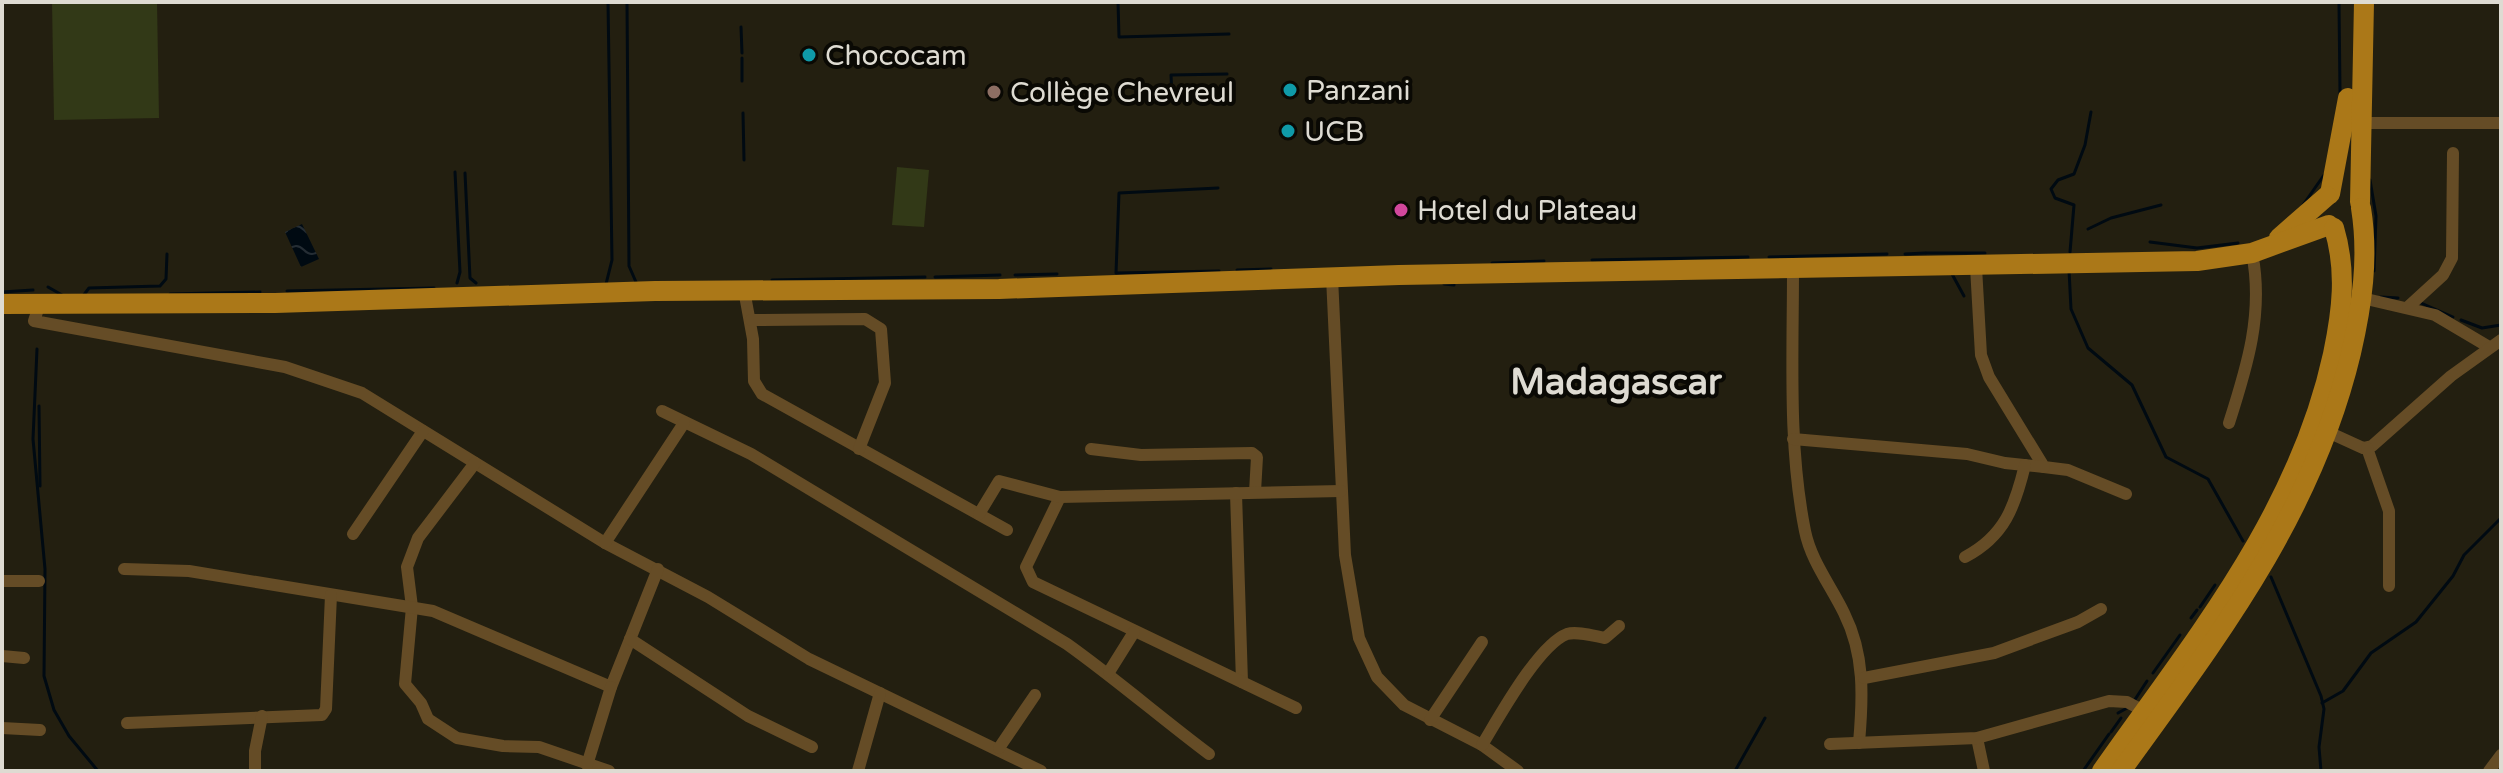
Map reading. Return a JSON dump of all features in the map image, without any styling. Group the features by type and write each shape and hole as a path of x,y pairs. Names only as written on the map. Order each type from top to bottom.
{"main road":[{"path":"2121,771 2265,565 2301,496 2328,432 2346,334 2343,276 2332,227 2322,214 2348,111 2352,2"},
{"path":"2102,771 2248,564 2271,524 2362,298 2366,252 2360,205 2359,123 2364,2"},
{"path":"2260,250 2328,195 2347,191 2360,205"},
{"path":"2,317 61,305 747,304 999,289 1332,277 2197,261 2260,250 2332,227 2353,225 2360,205"},
{"path":"2,304 38,308"}],"street":[{"path":"2359,123 2501,123"},
{"path":"2408,307 2443,275 2452,258 2453,153"},
{"path":"2229,423 2255,329 2256,274 2260,250"},
{"path":"1976,267 1981,355 1989,377 2044,467"},
{"path":"1793,270 1793,439 1806,535 1853,631 1864,678 1859,743"},
{"path":"1332,277 1341,491 1353,618 1359,638 1377,677 1391,694 1430,720 1482,745 1518,771"},
{"path":"2362,298 2408,307 2455,325 2489,347"},
{"path":"859,449 885,383 881,329 865,319 747,304 757,388 859,449 1007,530"},
{"path":"38,308 34,321 285,367 362,393 605,543 658,569 809,659 999,748 1033,769"},
{"path":"2367,448 2501,340"},
{"path":"662,411 751,454 1109,672 1154,713 1209,754"},
{"path":"605,543 684,423"},
{"path":"353,534 423,431"},
{"path":"2328,432 2367,448 2389,511 2389,586"},
{"path":"1793,439 1967,454 2068,470 2126,494"},
{"path":"1091,449 1141,455 1252,453 1257,457 1255,492"},
{"path":"475,463 418,538 407,567 412,607 405,684 434,724 467,741 539,747 606,771"},
{"path":"1965,557 1986,545 2002,529 2011,514 2025,465"},
{"path":"979,514 998,481 1060,497 1341,491"},
{"path":"1236,493 1242,682"},
{"path":"1060,497 1026,567 1028,578 1296,708"},
{"path":"124,569 189,571 444,614 611,687"},
{"path":"587,765 611,687 658,569"},
{"path":"2,581 39,581"},
{"path":"127,723 322,715 326,709 331,595"},
{"path":"1864,678 1994,653 2078,622 2101,609"},
{"path":"1482,745 1522,679 1562,637 1572,633 1605,638 1619,626"},
{"path":"1109,672 1134,632"},
{"path":"630,639 748,716 812,747"},
{"path":"1430,720 1482,642"},
{"path":"2,656 24,658"},
{"path":"858,771 880,693"},
{"path":"999,748 1035,695"},
{"path":"1830,744 1977,738 2109,701 2127,702 2144,711"},
{"path":"255,771 255,751 262,716"},
{"path":"2,728 40,730"},
{"path":"1977,738 1984,771"},
{"path":"2489,771 2501,755"}],"green space":[{"path":"52,2 157,2 159,118 54,120"},
{"path":"897,167 929,170 924,227 892,225"}],"water":[{"path":"302,224 319,259 301,267 285,232"}],"waterway":[{"path":"606,284 612,260 608,2"},
{"path":"627,2 629,266 636,282"},
{"path":"1118,2 1119,37 1229,34"},
{"path":"2339,2 2340,93"},
{"path":"741,27 742,53"},
{"path":"742,58 742,81"},
{"path":"1172,96 1171,75 1227,74"},
{"path":"2070,252 2074,205 2055,198 2051,189 2058,180 2074,174 2085,145 2091,112"},
{"path":"743,113 744,160"},
{"path":"455,172 460,272 457,283"},
{"path":"465,173 470,278 476,283"},
{"path":"2303,205 2324,175"},
{"path":"2370,180 2376,216 2374,271"},
{"path":"1218,188 1119,193 1116,273 1219,271"},
{"path":"2088,229 2111,218 2161,205"},
{"path":"2150,242 2197,248 2238,243"},
{"path":"1905,254 1925,253"},
{"path":"1926,253 1985,253"},
{"path":"83,296 89,288 160,286 166,279 167,254"},
{"path":"1769,257 1887,254"},
{"path":"1592,260 1748,257"},
{"path":"1492,263 1544,261"},
{"path":"1237,270 1271,269"},
{"path":"2069,270 2071,309 2088,348 2132,385 2166,457 2208,479 2243,541"},
{"path":"1015,275 1057,274"},
{"path":"1952,274 1964,296"},
{"path":"935,277 1000,275"},
{"path":"772,280 925,277"},
{"path":"1444,284 1454,285"},
{"path":"48,287 62,295"},
{"path":"287,291 434,288"},
{"path":"2,292 33,290"},
{"path":"170,294 260,292"},
{"path":"2381,297 2398,298"},
{"path":"2421,303 2453,317"},
{"path":"2461,320 2482,328 2501,325"},
{"path":"37,349 33,439 45,569 44,676 54,710 69,736 98,771"},
{"path":"39,406 40,486"},
{"path":"2322,703 2343,691 2371,653 2416,622 2453,576 2464,555 2501,518"},
{"path":"2271,577 2321,696 2324,709 2319,747 2321,771"},
{"path":"2200,607 2215,585"},
{"path":"2191,618 2197,610"},
{"path":"2153,673 2180,635"},
{"path":"2134,701 2147,681"},
{"path":"2118,713 2129,707"},
{"path":"1735,771 1765,718"},
{"path":"2111,732 2121,718"},
{"path":"2083,771 2109,734"}],"place":[{"name":"Chococam","path":"809,55"},
{"name":"Panzani","path":"1290,90"},
{"name":"Collège Chevreul","path":"994,92"},
{"name":"UCB","path":"1288,131"},
{"name":"Hotel du Plateau","path":"1401,210"}],"district":[{"name":"Madagascar","path":"1616,381"}]}
